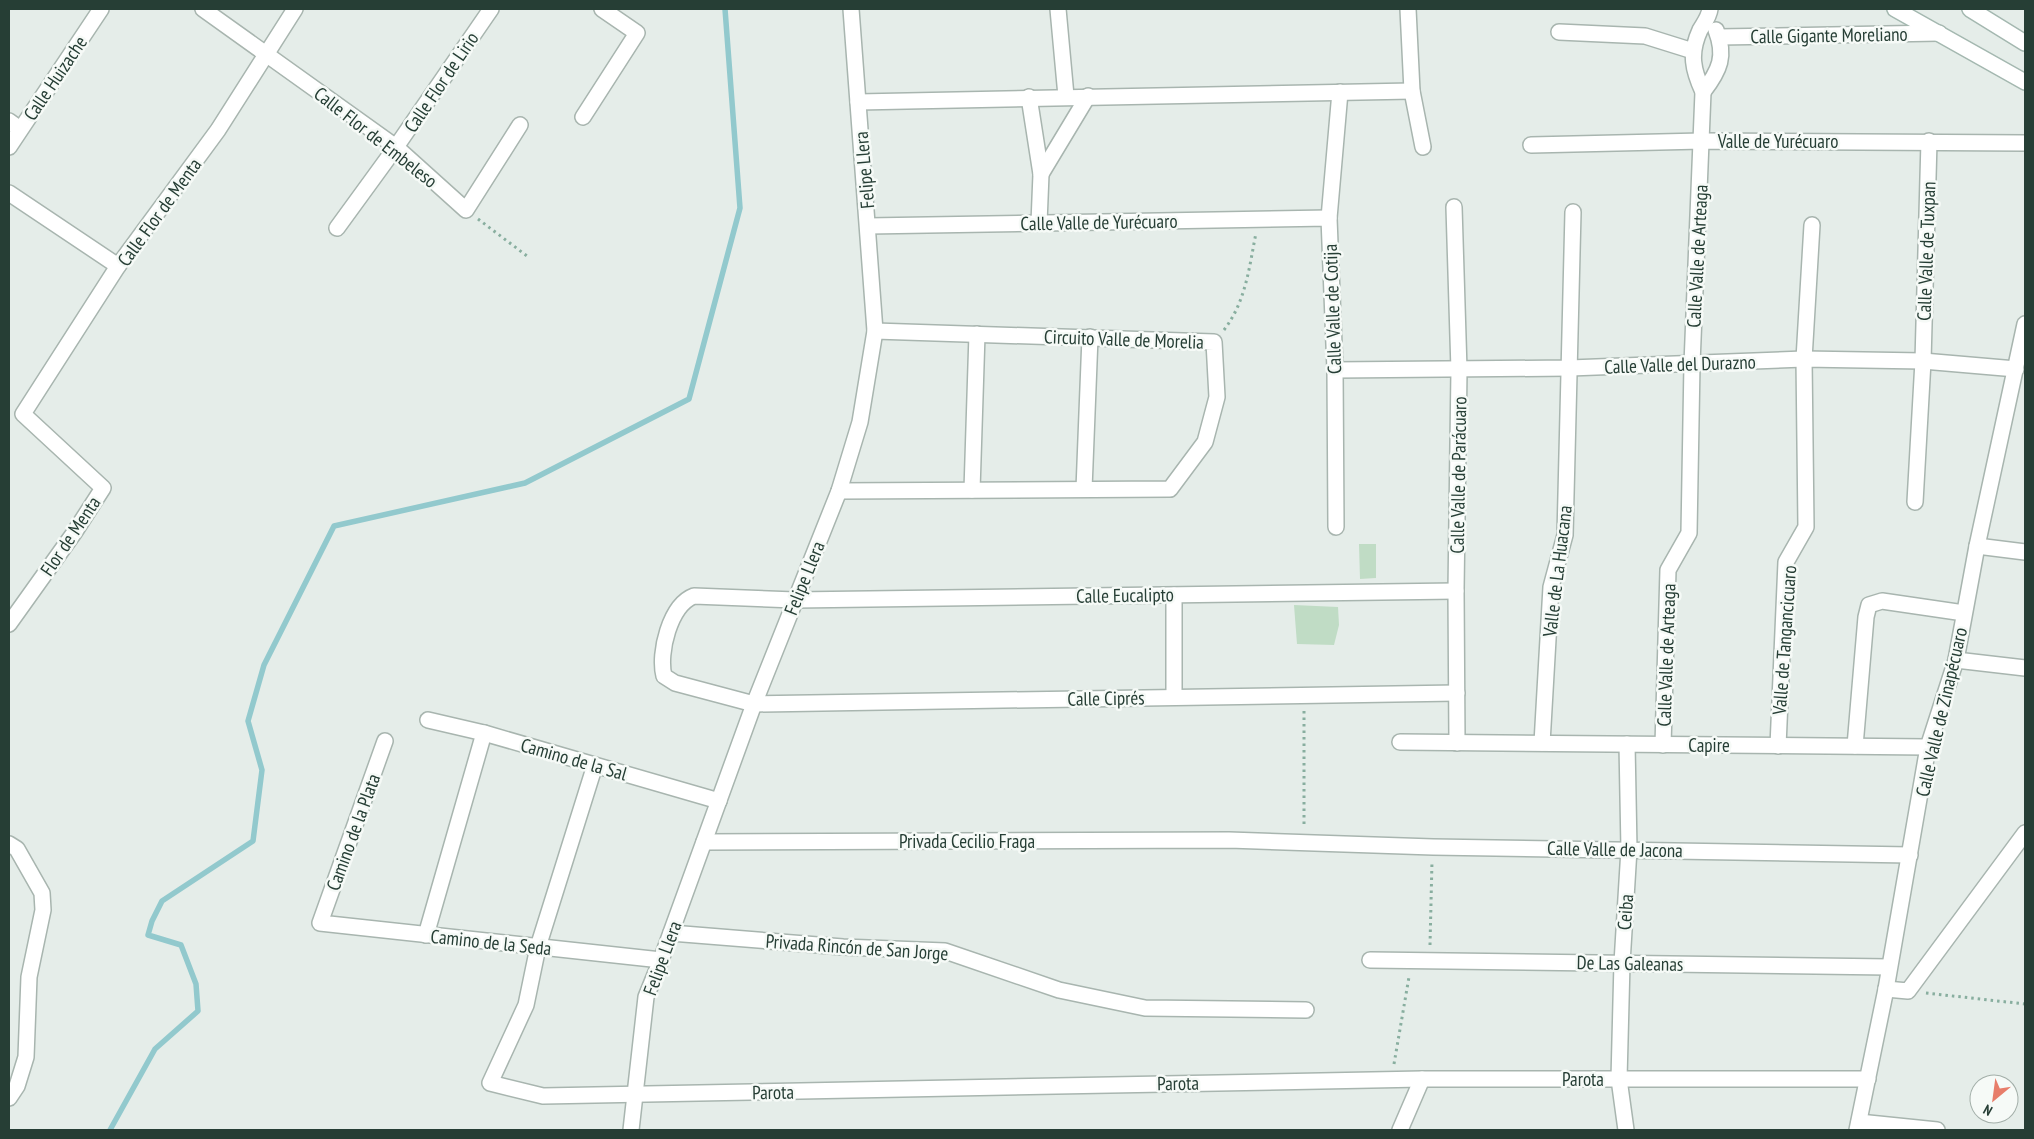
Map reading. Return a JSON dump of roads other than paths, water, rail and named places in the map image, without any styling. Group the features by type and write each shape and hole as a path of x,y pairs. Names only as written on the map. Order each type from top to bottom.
{"street":[{"name":"Calle Huizache","path":"9,147 15,125 101,9"},
{"name":"Calle Flor de Embeleso","path":"203,9 396,147 466,210 520,125"},
{"name":"Calle Flor de Menta","path":"23,414 118,266 218,130 265,53 295,9"},
{"name":"Calle Flor de Lirio","path":"337,228 396,147 491,9"},
{"path":"583,117 637,33 602,9"},
{"name":"Felipe Llera","path":"631,1130 646,998 754,704 839,491 860,422 875,331 851,9"},
{"path":"1058,9 1066,96"},
{"path":"1408,9 1412,91 1423,147"},
{"path":"1896,9 2025,82"},
{"path":"1970,9 2025,43"},
{"name":"Calle Valle de Arteaga","path":"1704,92 1716,75 1722,54 1719,37 1710,12"},
{"name":"Calle Valle de Arteaga","path":"1663,745 1668,570 1689,533 1692,364 1704,92 1694,73 1693,51 1700,30 1710,12"},
{"path":"1559,32 1645,36 1693,51"},
{"name":"Calle Gigante Moreliano","path":"1719,37 1939,34"},
{"path":"858,102 1066,96 1412,91"},
{"name":"Calle Valle de Cotija","path":"1336,527 1334,370 1329,218 1340,92"},
{"path":"1041,174 1088,96"},
{"path":"1029,97 1041,174 1039,223"},
{"name":"Valle de Yurécuaro","path":"1531,145 1702,141 2025,143"},
{"name":"Calle Valle de Tuxpan","path":"1915,502 1923,361 1929,141"},
{"path":"9,193 118,266"},
{"name":"Calle Valle de Parácuaro","path":"1454,208 1460,370 1456,591 1457,743"},
{"name":"Valle de La Huacana","path":"1542,743 1551,587 1565,535 1573,212"},
{"name":"Calle Valle de Yurécuaro","path":"868,226 1329,218"},
{"name":"Valle de Tangancicuaro","path":"1778,746 1786,562 1806,527 1804,359 1812,225"},
{"name":"Calle Valle de Zinapécuaro","path":"1858,1126 1886,988 1928,747 1956,660 1977,546 2020,370 2025,324"},
{"name":"Circuito Valle de Morelia","path":"839,491 1170,489 1205,442 1217,397 1214,342 875,331"},
{"path":"972,490 977,334"},
{"path":"1084,489 1090,337"},
{"name":"Calle Valle del Durazno","path":"1334,370 1570,368 1804,359 1923,361 2020,370"},
{"name":"Flor de Menta","path":"9,624 74,533 103,488 23,414"},
{"path":"1977,546 2025,552"},
{"name":"Calle Eucalipto","path":"754,704 675,683 664,676 661,666 666,633 686,599 694,596 795,600 1456,591"},
{"path":"1174,595 1174,697"},
{"path":"1855,746 1866,617 1869,605 1882,601 1964,613"},
{"path":"1956,660 2025,668"},
{"name":"Calle Ciprés","path":"754,704 1457,693"},
{"name":"Camino de la Sal","path":"428,720 484,733 719,801"},
{"path":"426,935 484,733"},
{"name":"Camino de la Plata","path":"320,923 385,741"},
{"name":"Capire","path":"1400,742 1928,747"},
{"name":"Ceiba","path":"1626,1130 1619,1079 1622,963 1629,849 1628,744"},
{"path":"538,947 595,765"},
{"path":"1886,988 1908,991 2025,833"},
{"name":"Privada Cecilio Fraga","path":"704,842 1229,840 1304,842"},
{"name":"Calle Valle de Jacona","path":"1304,842 1433,847 1910,855"},
{"path":"9,844 17,849 42,894 43,910 29,977 26,1058 17,1086 9,1098"},
{"name":"Camino de la Seda","path":"320,923 661,960"},
{"name":"Privada Rincón de San Jorge","path":"671,933 843,947 945,951 1059,990 1145,1008 1306,1010"},
{"name":"Parota","path":"538,947 526,1005 490,1083 543,1096 634,1096 1422,1078 1868,1079"},
{"name":"De Las Galeanas","path":"1370,960 1889,967"},
{"path":"1400,1130 1422,1078"},
{"path":"1858,1126 1937,1130"}],"waterway":[{"path":"110,1130 155,1049 198,1011 196,984 181,945 148,935 152,921 162,901 253,841 262,770 248,721 264,665 334,526 525,483 689,399 740,208 725,9"}]}
